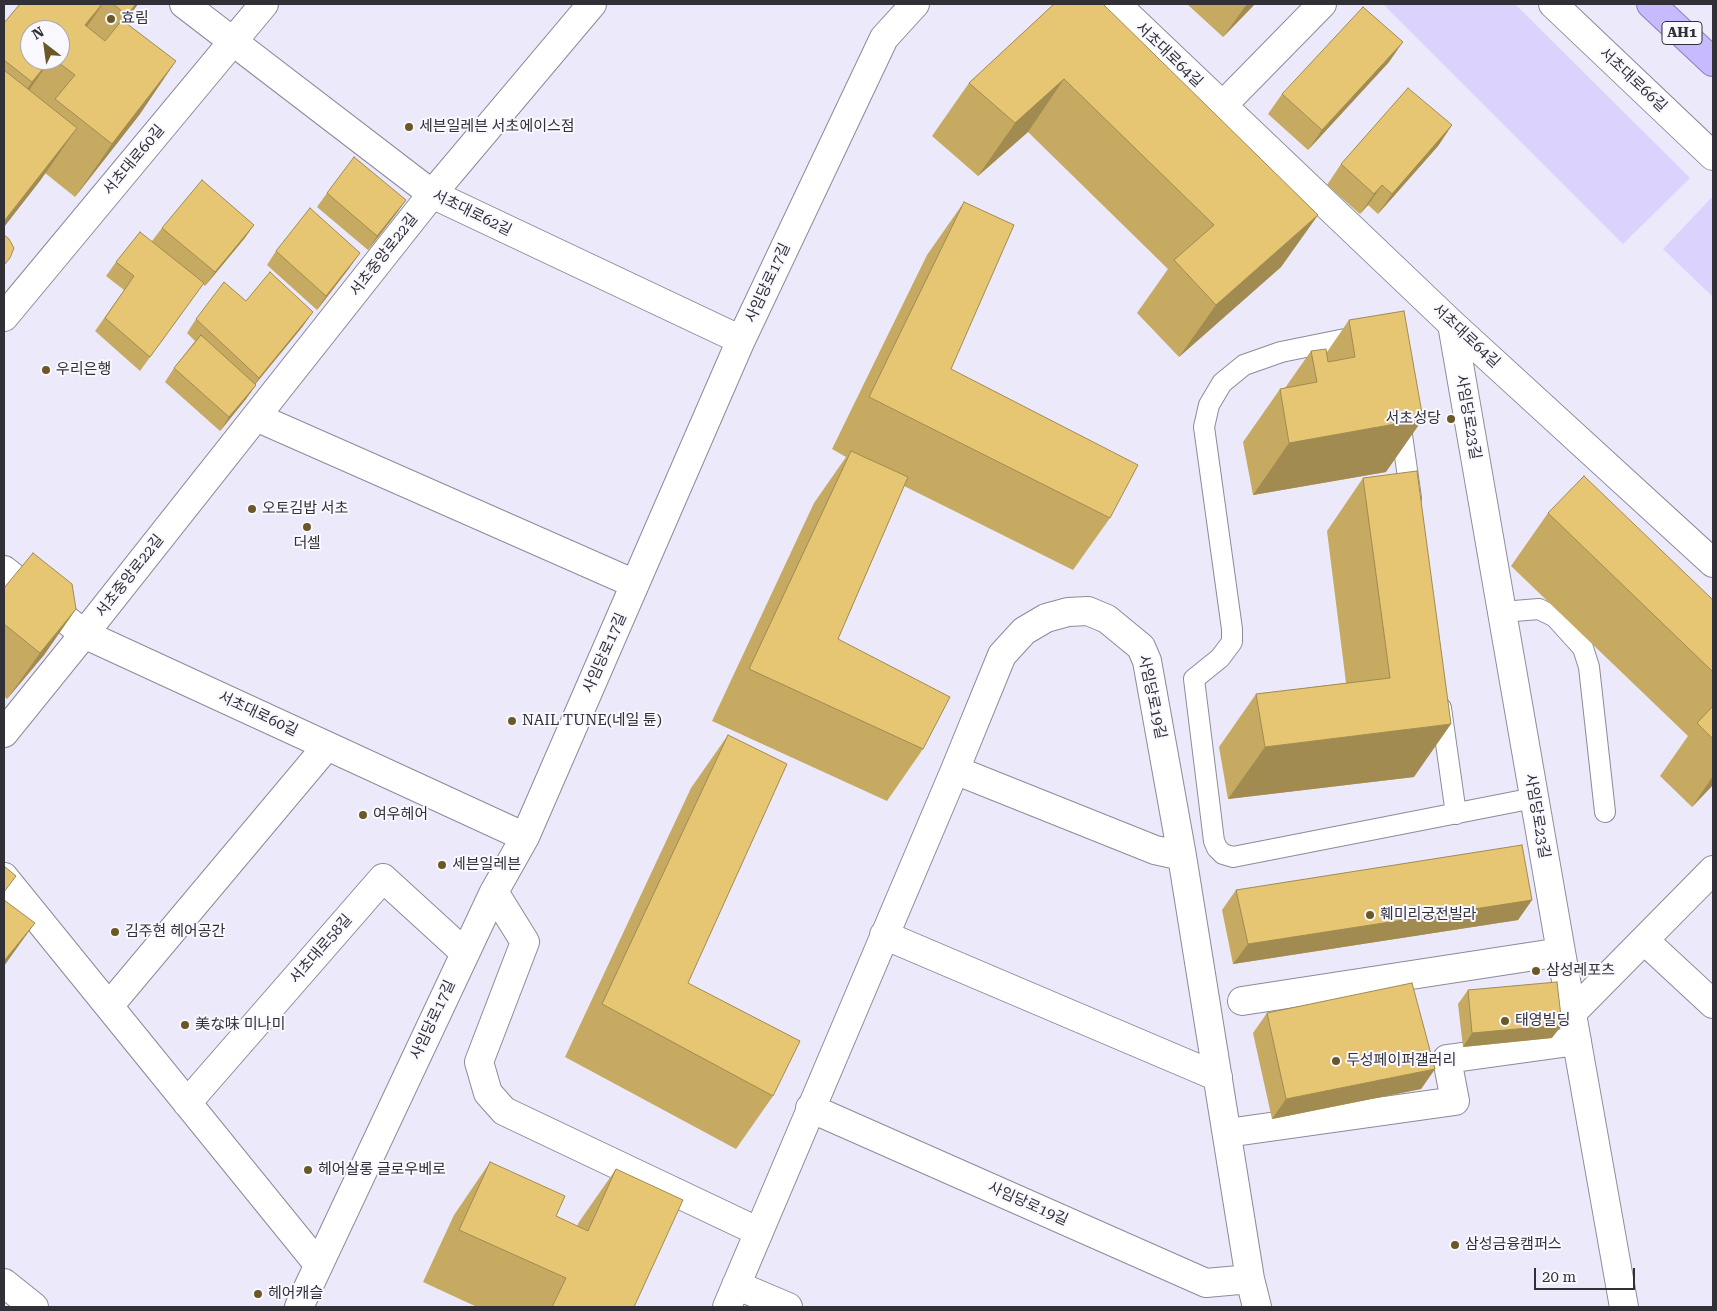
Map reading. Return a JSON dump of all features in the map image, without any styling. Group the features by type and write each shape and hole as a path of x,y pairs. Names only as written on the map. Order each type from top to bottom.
{"highway":[{"name":"AH1","path":"1651,4 1713,62"}],"street":[{"name":"서초대로62길","path":"184,4 432,194 741,340"},
{"name":"서초대로60길","path":"4,317 264,4"},
{"name":"서초중앙로22길","path":"4,733 432,194 592,4"},
{"name":"사임당로17길","path":"299,1307 494,892 524,837 741,340 884,38 916,4"},
{"name":"서초대로64길","path":"1116,4 1452,324 1713,563"},
{"path":"1222,106 1322,4"},
{"name":"서초대로66길","path":"1553,4 1713,156"},
{"name":"사임당로23길","path":"1452,324 1560,952 1624,1307"},
{"path":"256,417 635,584"},
{"name":"서초대로60길","path":"4,570 84,634 524,837"},
{"name":"사임당로19길","path":"788,1307 732,1296 1002,655 1024,631 1046,618 1068,612 1088,611 1107,618 1141,647 1147,661 1182,856 1250,1279 1257,1307"},
{"path":"109,1006 327,746"},
{"path":"955,770 1155,850 1182,856"},
{"path":"1571,1014 1713,870"},
{"path":"4,877 318,1264"},
{"name":"서초대로58길","path":"187,1103 382,878 465,953"},
{"path":"494,892 524,942 479,1062 488,1093 504,1111 759,1232"},
{"path":"884,935 1218,1077"},
{"path":"1644,940 1713,1004"},
{"path":"1242,1001 1560,952"},
{"path":"1227,1133 1455,1101 1447,1059 1577,1040"},
{"name":"사임당로19길","path":"810,1108 1206,1282 1250,1279"},
{"path":"4,1283 34,1307"}],"lane":[{"path":"1379,338 1372,334 1281,352 1244,365 1222,383 1208,405 1204,427 1232,629 1232,642 1220,658 1194,678 1214,840 1217,848 1224,854 1233,857 1534,798"},
{"path":"1398,406 1413,513"},
{"path":"1502,612 1539,609 1555,617 1583,648 1589,667 1605,812"},
{"path":"1438,687 1456,814"}],"shaded area":[{"path":"1383,4 1515,4 1690,178 1623,244"},
{"path":"1711,198 1713,200 1713,297 1663,249"}],"building":[{"path":"20,4 102,4 85,25 105,41 122,20 176,61 112,144 55,99 75,75 68,70 70,70 70,20 20,20 20,70 42,70 32,82 4,60 4,23"},
{"path":"113,4 136,4 127,15"},
{"path":"1054,4 1103,4 1318,215 1216,305 1174,260 1214,225 1064,79 1015,123 969,83"},
{"path":"1363,7 1403,42 1322,130 1282,94"},
{"path":"4,70 77,128 5,220 4,218"},
{"path":"1408,88 1452,125 1392,194 1382,185 1374,194 1341,164"},
{"path":"354,157 406,200 377,236 327,193"},
{"path":"202,180 254,225 215,272 162,228"},
{"path":"964,202 1014,225 951,369 1138,465 1110,518 869,397"},
{"path":"310,208 360,253 326,296 276,251"},
{"path":"140,232 204,283 150,357 105,318 134,276 116,262"},
{"path":"4,235 9,239 14,248 10,258 4,265"},
{"path":"270,272 313,312 259,378 196,319 224,282 246,301"},
{"path":"1404,311 1423,419 1289,443 1280,389 1317,382 1311,351 1326,349 1328,362 1355,357 1349,320"},
{"path":"201,335 256,385 229,417 174,368"},
{"path":"851,451 908,477 838,639 950,697 923,749 749,669"},
{"path":"1417,471 1451,724 1265,747 1256,694 1390,678 1363,478"},
{"path":"1584,476 1713,600 1713,672 1548,513"},
{"path":"33,553 72,584 76,609 40,653 4,624 4,588"},
{"path":"1713,706 1713,739 1697,723"},
{"path":"728,735 787,764 688,983 800,1041 773,1096 602,1004"},
{"name":"훼미리궁전빌라","path":"1522,845 1532,900 1248,944 1236,890"},
{"path":"4,866 16,876 4,892"},
{"path":"4,900 35,923 4,961"},
{"name":"태영빌딩","path":"1557,982 1562,1025 1472,1033 1468,990"},
{"name":"두성페이퍼갤러리","path":"1412,983 1435,1069 1286,1099 1267,1013"},
{"path":"490,1162 565,1196 556,1216 588,1231 616,1169 683,1200 634,1307 552,1307 566,1278 459,1230"}],"place":[{"name":"효림","path":"111,19"},
{"name":"세븐일레븐 서초에이스점","path":"409,127"},
{"name":"우리은행","path":"46,370"},
{"name":"서초성당","path":"1451,419"},
{"name":"오토김밥 서초","path":"252,509"},
{"name":"더셀","path":"307,527"},
{"name":"NAIL TUNE(네일 튠)","path":"512,721"},
{"name":"여우헤어","path":"363,815"},
{"name":"세븐일레븐","path":"442,865"},
{"name":"훼미리궁전빌라","path":"1370,915"},
{"name":"김주현 헤어공간","path":"115,932"},
{"name":"삼성레포츠","path":"1536,971"},
{"name":"태영빌딩","path":"1505,1021"},
{"name":"美な味 미나미","path":"185,1025"},
{"name":"두성페이퍼갤러리","path":"1336,1061"},
{"name":"헤어살롱 글로우베로","path":"308,1170"},
{"name":"삼성금융캠퍼스","path":"1455,1245"},
{"name":"헤어캐슬","path":"258,1294"}]}
